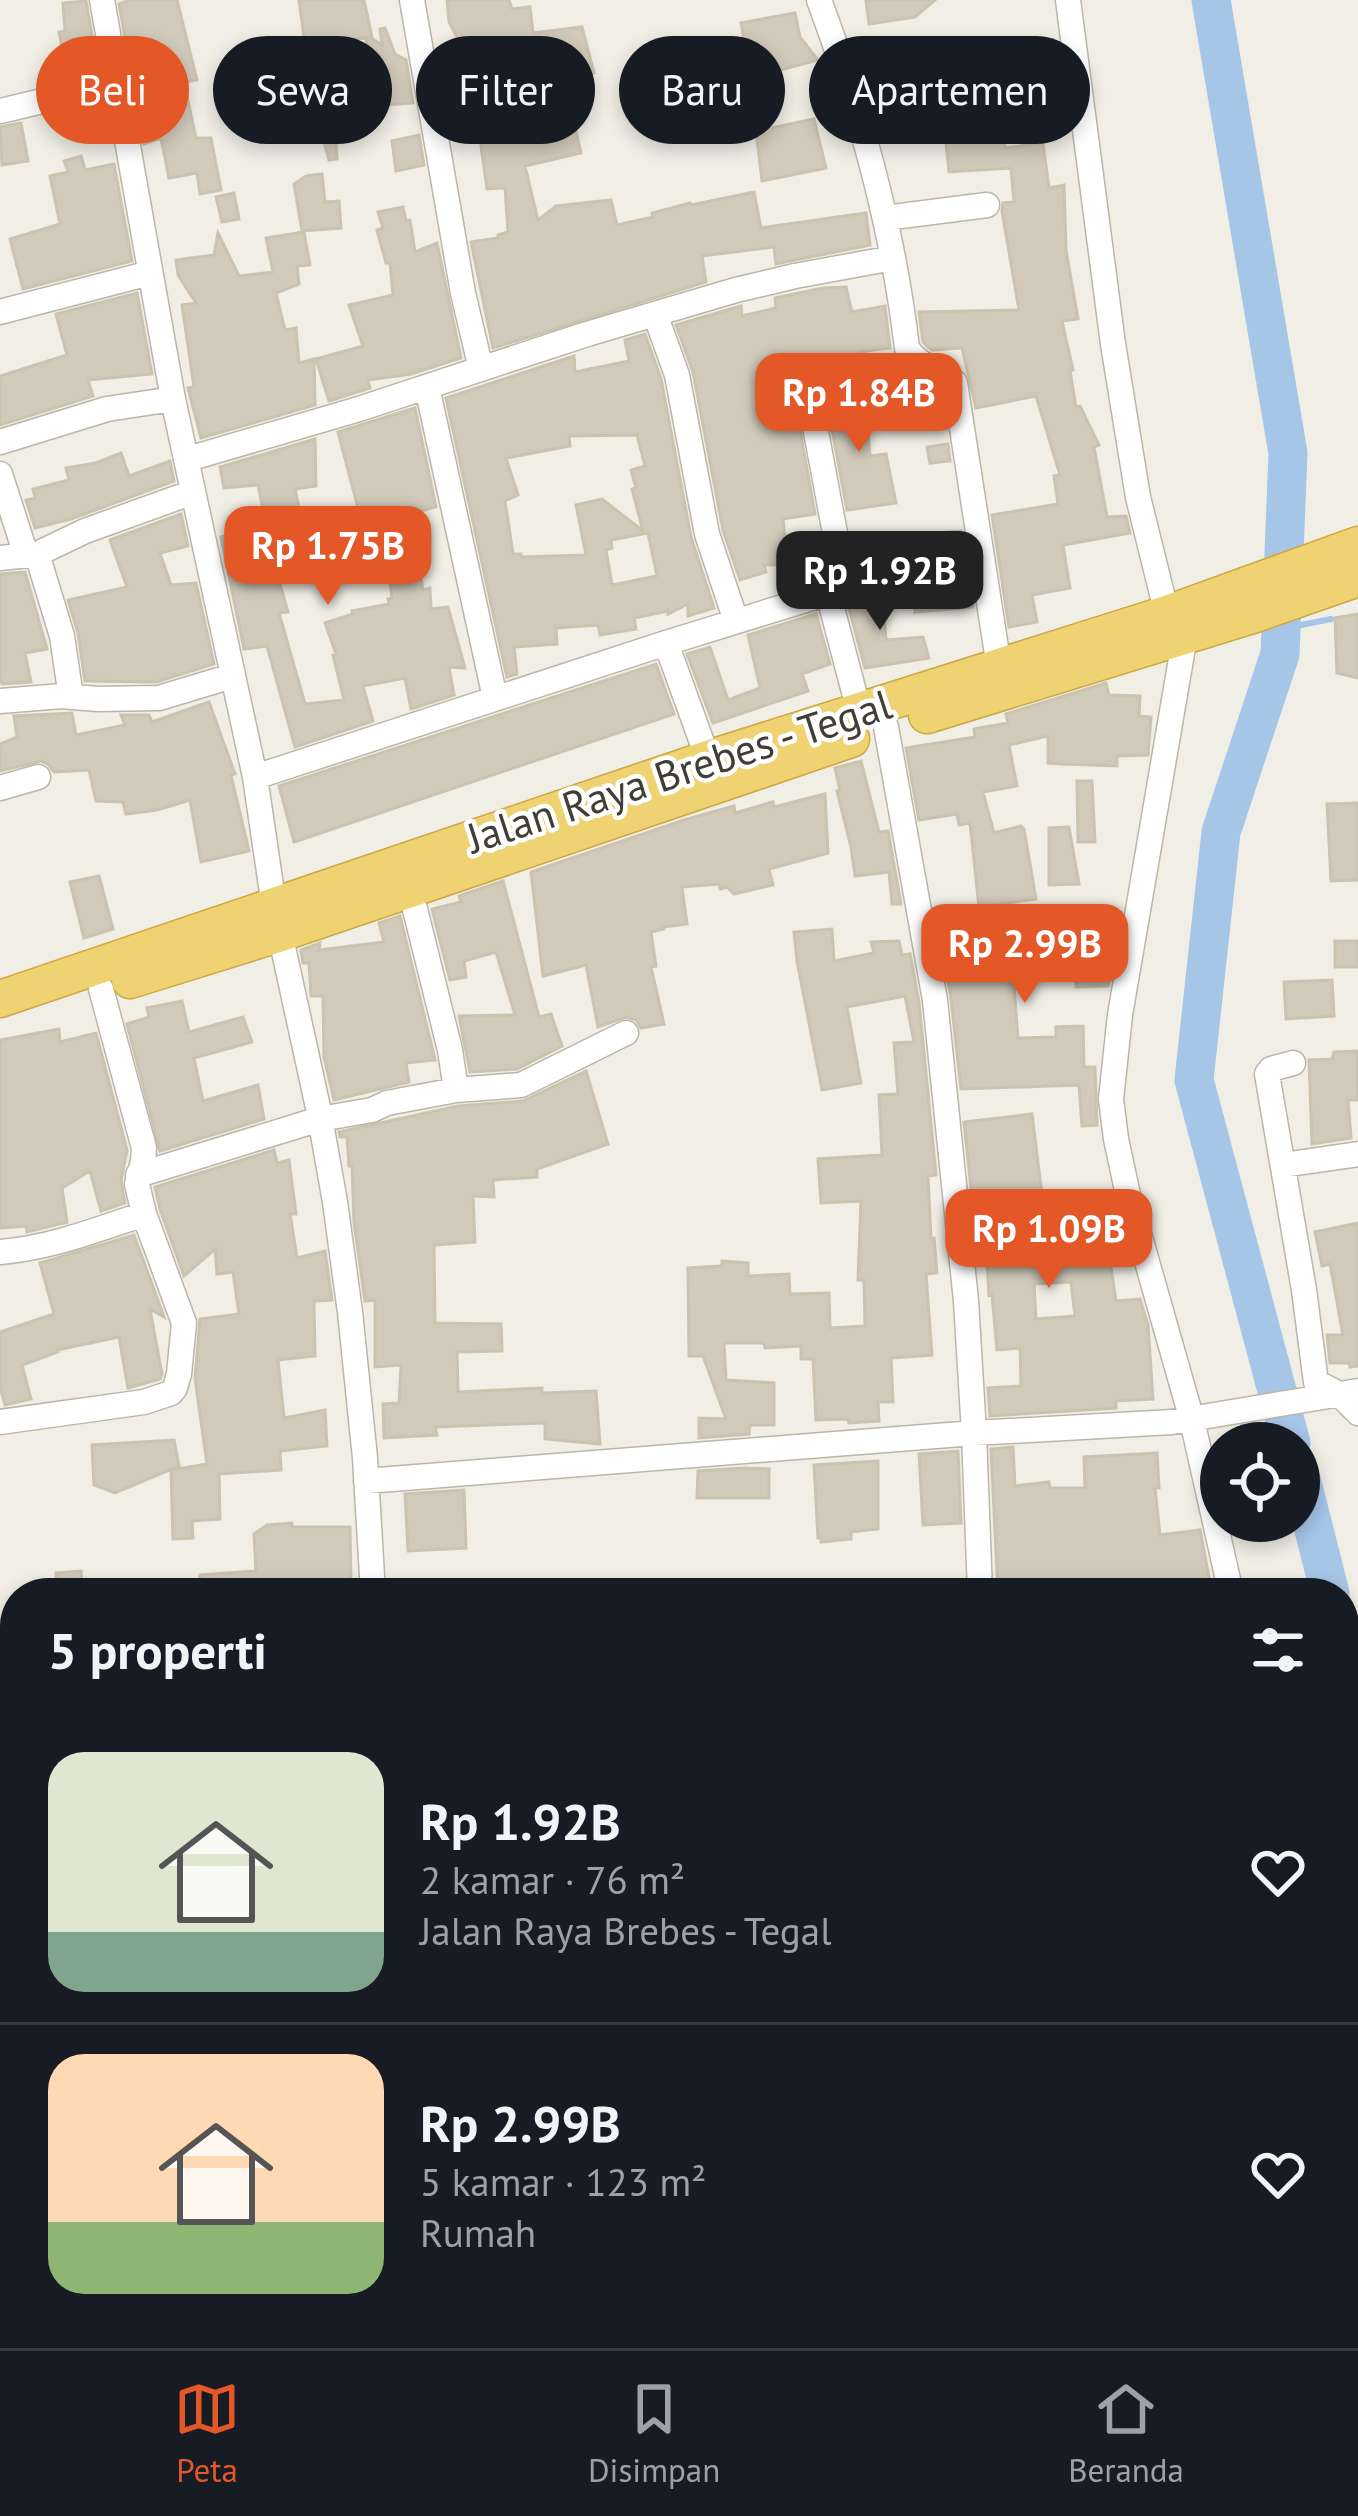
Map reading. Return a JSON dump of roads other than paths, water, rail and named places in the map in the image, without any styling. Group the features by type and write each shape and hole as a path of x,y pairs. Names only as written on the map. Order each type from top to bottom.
{"highway":[{"name":"Jalan Raya Brebes - Tegal","path":"1245,603 1358,545"},
{"name":"Jalan Raya Brebes - Tegal","path":"0,1022 101,989 708,759 872,719 1245,603 1353,579"},
{"name":"Jalan Raya Brebes - Tegal","path":"0,999 277,920 410,889 872,719 999,667 1176,625"}],"street":[{"path":"102,0 109,36"},
{"path":"412,0 481,369"},
{"path":"819,0 844,65 886,218 907,348 926,368 952,378 959,402 999,667"},
{"path":"1068,0 1138,497 1176,625 1111,1099 1128,1195 1201,1419 1228,1578"},
{"path":"0,111 36,102"},
{"path":"128,144 173,399 254,778 277,920 335,1202 350,1312 372,1578"},
{"path":"886,218 987,205"},
{"path":"188,459 655,314 795,275 893,258"},
{"path":"0,312 150,273"},
{"path":"655,314 677,375 707,534 736,621"},
{"path":"254,778 828,593 836,584 840,560 808,389 926,368"},
{"path":"427,387 495,698"},
{"path":"0,442 107,409 173,399"},
{"path":"0,474 62,636 70,697"},
{"path":"0,558 32,554 194,491"},
{"path":"828,593 872,719 935,1000 966,1301 979,1578"},
{"path":"666,643 708,759"},
{"path":"0,701 159,698 232,676"},
{"path":"0,788 38,777"},
{"path":"410,889 456,1090"},
{"path":"0,1422 144,1402 175,1388 179,1373 184,1324 144,1214 138,1175 144,1148 101,989"},
{"path":"138,1175 387,1103 456,1090 521,1085 626,1034"},
{"path":"1293,1064 1268,1074 1316,1382 1348,1393 1358,1413"},
{"path":"1283,1166 1358,1154"},
{"path":"0,1252 58,1242 144,1214"},
{"path":"366,1481 1201,1419 1348,1393"}],"waterway":[{"path":"1211,0 1288,453 1280,654 1221,832 1194,1080 1285,1422"},
{"path":"1281,629 1331,619"},
{"path":"1317,1542 1326,1578"}]}
